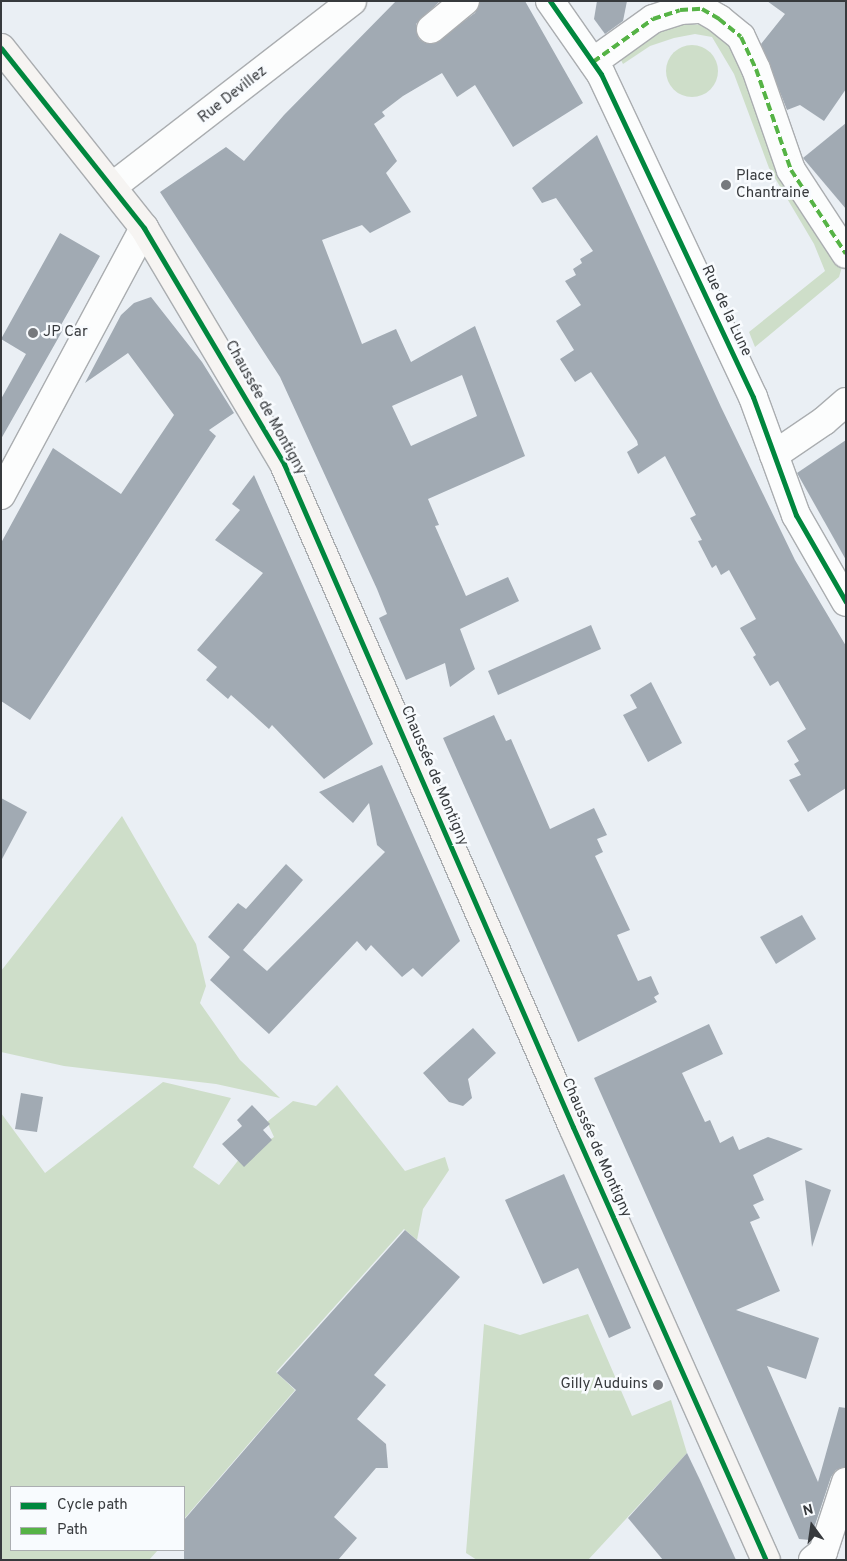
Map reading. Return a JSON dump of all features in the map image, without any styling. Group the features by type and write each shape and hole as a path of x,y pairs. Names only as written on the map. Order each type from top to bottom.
{"main road":[{"name":"Chaussée de Montigny","path":"1,48 113,186 144,228 284,464 573,1127 766,1560"}],"street":[{"name":"Rue Devillez","path":"113,186 352,1"},
{"path":"431,29 465,1"},
{"name":"Rue de la Lune","path":"550,1 593,62 753,397 796,514 846,602"},
{"path":"593,62 653,19 680,10 702,9 719,18 741,37 756,69 791,170 846,254"},
{"path":"1,495 144,228"},
{"path":"774,455 824,421 846,402"},
{"path":"813,1560 823,1552 846,1482"}],"green space":[{"path":"676,24 718,25 842,267 839,277 755,347 749,332 825,271 814,244 769,168 734,74 712,37 695,34 674,38 650,46 623,64 618,54"},
{"path":"687,45 697,45 711,52 718,66 718,76 711,90 697,97 687,97 677,93 670,86 666,76 666,66 670,56 677,49"},
{"path":"122,816 196,944 206,986 200,1003 240,1060 280,1098 216,1084 64,1066 1,1052 1,971"},
{"path":"163,1082 231,1098 193,1167 219,1185 240,1158 274,1137 267,1122 293,1101 316,1106 337,1085 405,1171 445,1157 449,1170 423,1209 417,1240 404,1229 276,1372 295,1390 185,1518 185,1486 10,1486 10,1551 157,1551 149,1560 1,1560 1,1113 45,1173"},
{"path":"588,1314 632,1416 671,1400 687,1453 588,1560 477,1560 466,1553 484,1324 520,1335"}],"building":[{"path":"396,1 440,1 416,24 419,39 433,44 475,13 480,1 525,1 583,103 513,147 475,85 457,97 442,73 403,96 382,112 385,116 374,124 397,161 386,173 411,212 370,233 362,225 322,240 362,344 396,329 411,362 475,326 525,456 428,499 439,525 435,526 466,596 508,577 519,601 460,629 475,669 450,687 445,663 406,680 379,618 387,614 377,589 280,377 160,192 226,147 244,161 284,115","holes":["462,375 477,416 411,446 392,406"]},
{"path":"597,1 627,1 623,21 605,34 594,19"},
{"path":"767,1 846,1 846,89 824,121 800,105 787,110 761,44 785,14"},
{"path":"846,123 846,209 803,158"},
{"path":"597,135 721,407 795,560 846,646 846,788 808,812 789,780 801,775 794,764 799,761 787,741 806,729 778,681 770,686 753,657 756,655 740,628 756,619 729,570 721,575 716,565 712,568 698,541 702,540 690,518 696,515 665,456 638,474 627,452 638,445 637,441 591,372 575,382 560,359 574,350 556,321 581,305 565,281 576,275 573,269 582,263 580,259 593,251 556,198 542,203 532,188"},
{"path":"60,233 100,256 61,325 64,328 1,439 1,399 26,354 1,339"},
{"path":"151,297 202,362 234,413 209,430 216,436 30,720 1,701 1,543 53,448 121,494 174,415 128,353 85,383 121,315 134,303"},
{"path":"846,440 846,560 797,473"},
{"path":"254,475 373,744 324,779 272,725 269,729 231,695 228,699 206,680 217,667 197,650 263,573 215,540 240,510 232,504"},
{"path":"591,625 601,649 498,695 488,671"},
{"path":"651,682 682,743 648,762 623,715 637,708 630,695"},
{"path":"494,715 506,741 511,739 550,829 594,808 607,835 597,839 603,852 595,856 630,930 617,935 638,981 651,976 659,994 654,997 657,1002 578,1042 443,738"},
{"path":"382,765 460,941 422,977 413,968 402,977 371,945 366,951 357,941 269,1034 210,980 230,957 208,937 238,903 246,909 286,864 303,880 243,950 267,971 385,852 377,845 369,803 353,823 319,792"},
{"path":"1,798 27,812 1,861"},
{"path":"802,915 816,939 776,964 760,937"},
{"path":"709,1024 723,1054 682,1073 705,1122 710,1120 720,1143 733,1136 739,1150 768,1137 803,1149 753,1175 764,1200 753,1205 760,1218 750,1222 780,1291 736,1310 819,1338 806,1379 767,1366 818,1482 839,1407 846,1408 846,1467 836,1470 831,1477 810,1540 799,1539 594,1078"},
{"path":"473,1028 496,1053 468,1079 472,1098 463,1106 449,1102 423,1073"},
{"path":"21,1093 43,1097 37,1132 15,1129"},
{"path":"252,1105 270,1124 263,1130 272,1140 244,1167 222,1144 242,1126 237,1120"},
{"path":"564,1174 631,1328 609,1338 578,1268 543,1284 505,1200"},
{"path":"805,1180 831,1190 812,1247"},
{"path":"405,1230 460,1277 374,1375 386,1385 357,1419 386,1444 388,1468 376,1468 334,1517 357,1538 338,1560 184,1560 185,1519 296,1390 277,1373"},
{"path":"687,1453 736,1560 663,1560 628,1518"}],"marked path":[{"path":"593,62 653,19 680,10 702,9 719,19 741,37 756,69 791,170 846,254"}],"cycle path":[{"path":"550,1 601,74 753,397 796,515 846,602"},
{"path":"1,48 144,228 284,464 573,1127 766,1560"}],"place":[{"name":"Place Chantraine","path":"726,185"},
{"name":"JP Car","path":"33,333"},
{"name":"Gilly Auduins","path":"658,1385"}]}
